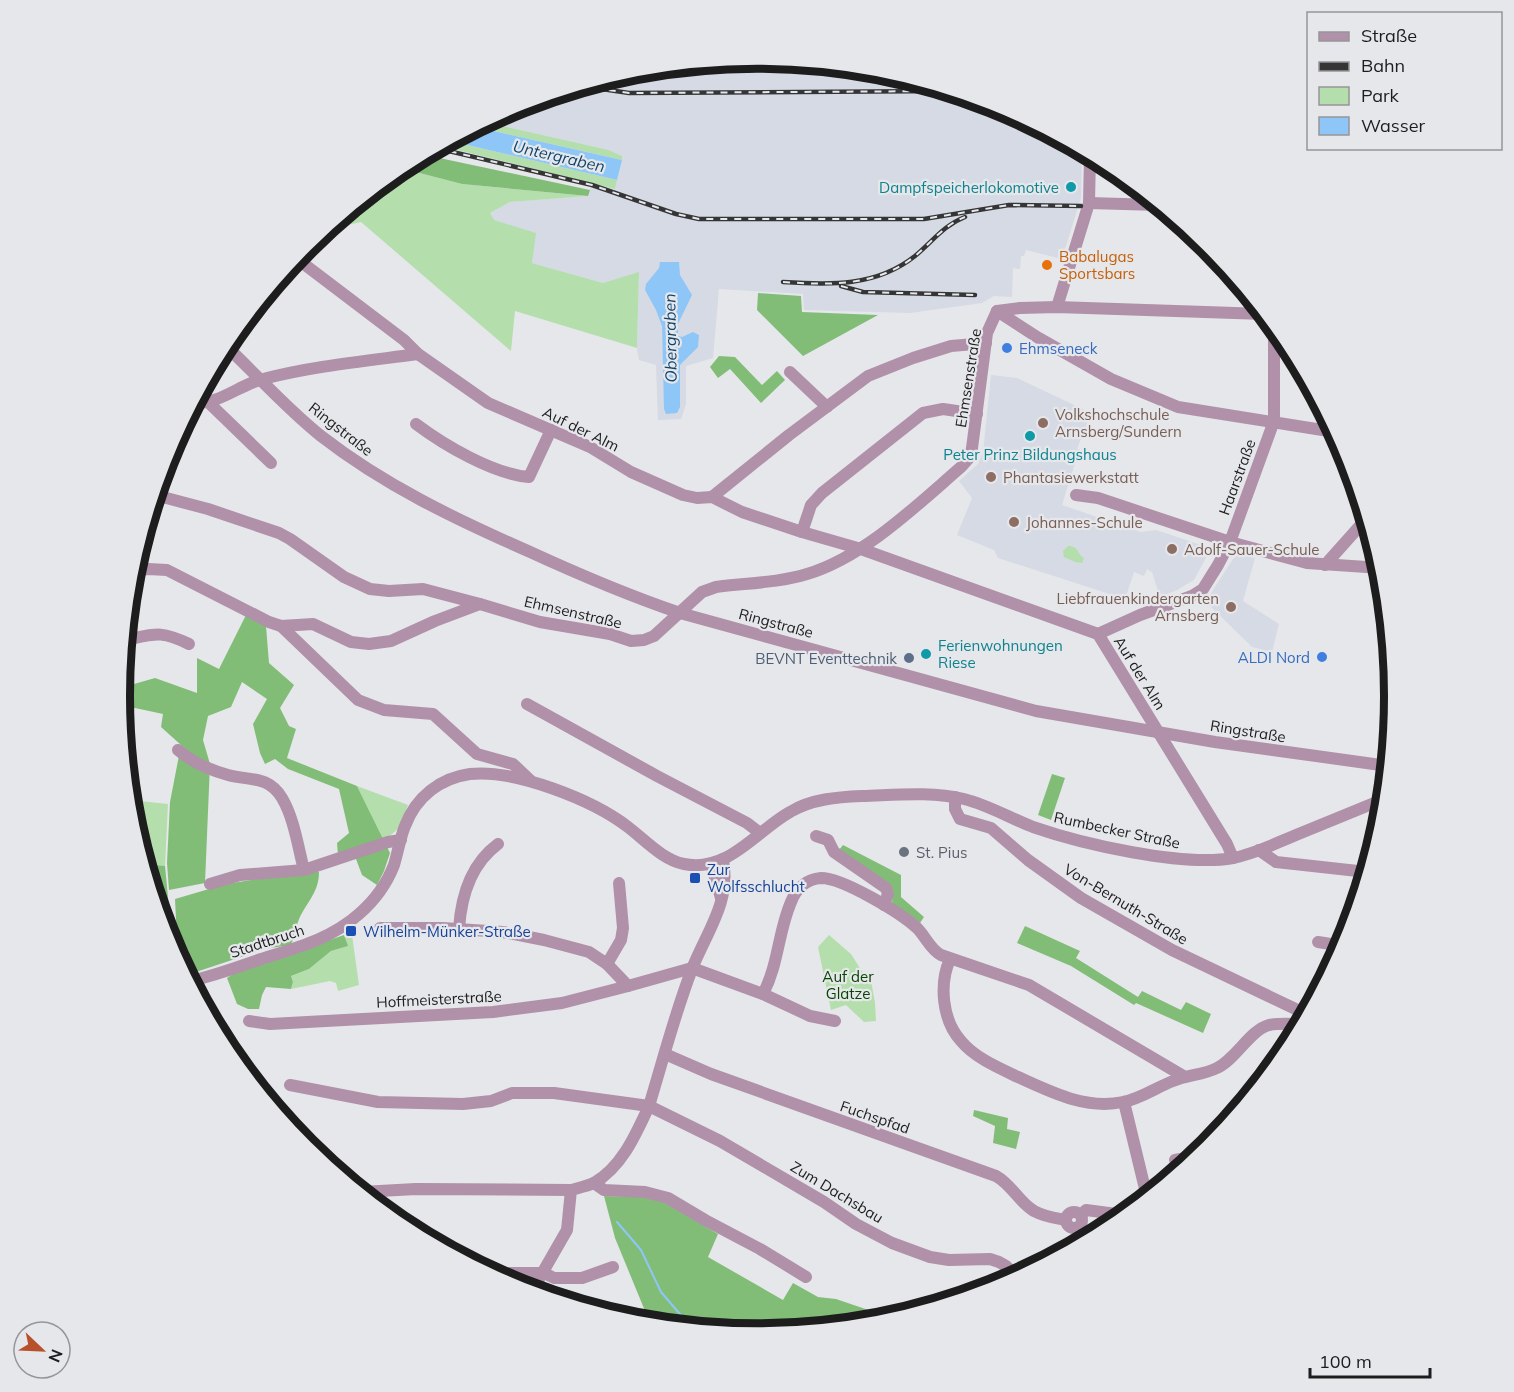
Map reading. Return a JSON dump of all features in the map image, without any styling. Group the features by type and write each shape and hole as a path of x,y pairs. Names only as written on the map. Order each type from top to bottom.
{"street":[{"path":"1057,307 1089,203 1090,165"},
{"path":"1089,203 1146,205"},
{"name":"Auf der Alm","path":"304,264 404,340 418,354 488,404 590,447 631,472 683,495 697,498 712,497 742,512 889,558 1098,633 1227,844 1233,858"},
{"path":"997,311 1057,307 1254,314"},
{"path":"997,311 1111,379 1178,407 1324,430"},
{"name":"Ehmsenstraße","path":"162,497 208,509 279,533 297,543 344,577 363,586 383,591 423,589 540,622 610,634 631,642 644,640 654,636 702,592 716,587 806,574 836,563 861,549 961,467 969,458 987,333 997,311"},
{"name":"Haarstraße","path":"1098,633 1192,596 1203,589 1230,542 1274,421 1274,342"},
{"path":"712,497 774,446 868,376 951,346 986,343"},
{"name":"Ringstraße","path":"233,353 319,434 364,466 425,503 461,522 600,584 680,613 1036,711 1215,742 1380,765"},
{"path":"204,402 261,379 343,364 418,354"},
{"path":"790,372 827,407"},
{"path":"208,402 271,463"},
{"path":"802,532 811,505 817,499 923,413 943,409 977,414"},
{"path":"416,424 442,443 515,476 529,477 551,430"},
{"path":"1076,495 1098,498 1230,542 1307,563 1371,567"},
{"path":"1325,565 1360,525"},
{"path":"885,530 880,545 882,552 889,558"},
{"path":"143,570 167,570 256,616 281,626 358,700 384,710 433,714 477,754 513,764 531,781"},
{"path":"281,626 309,623 351,642 378,644 391,641 480,604"},
{"path":"133,638 168,634 189,644"},
{"path":"527,704 747,823 760,833"},
{"path":"178,750 193,761 221,773 261,780 272,786 282,798 288,811 304,870"},
{"path":"210,884 240,875 304,870 388,842 401,840 405,826 419,800 429,790 463,775 486,773 531,781 605,812 627,825 659,852 674,861 688,865 717,862 725,879 722,898 712,928 693,968 649,1106 624,1154 610,1170 594,1183 571,1190 416,1189 373,1191"},
{"name":"Rumbecker Straße","path":"717,862 790,812 830,799 904,795 955,797 1051,833 1100,845 1177,859 1199,860 1233,858 1259,850 1375,803"},
{"name":"Von-Bernuth-Straße","path":"955,797 955,809 960,819 994,831 1028,860 1090,904 1179,954 1299,1011"},
{"path":"816,836 828,840 834,852 886,888 888,894 884,905"},
{"name":"Stadtbruch","path":"198,979 314,942 334,933 350,922 375,897 393,867 401,840"},
{"path":"459,929 460,914 472,872 486,852 498,844"},
{"path":"1259,850 1276,862 1359,871"},
{"path":"763,994 774,970 788,910 794,895 801,885 824,878 854,889 884,905 916,927 934,951 950,959 1029,985 1185,1077"},
{"path":"607,964 621,940 623,928 619,883"},
{"path":"380,928 503,932 544,940 589,952 607,964 628,986 693,968 763,994 810,1016 835,1021"},
{"path":"1318,942 1332,944"},
{"path":"950,959 944,981 945,1003 955,1032 971,1050 1003,1070 1070,1099 1092,1103 1124,1102 1185,1077 1207,1072 1225,1063 1265,1027 1291,1024"},
{"name":"Hoffmeisterstraße","path":"249,1021 270,1024 493,1012 561,1003 628,986"},
{"name":"Fuchspfad","path":"665,1054 711,1074 996,1176 1011,1187 1032,1210 1051,1218 1066,1220 1069,1226 1076,1228 1082,1223 1081,1215 1086,1210 1110,1213"},
{"name":"Zum Dachsbau","path":"290,1085 378,1102 463,1104 491,1101 512,1093 554,1093 649,1106 720,1141 824,1202 856,1224 892,1243 939,1258 990,1259 1009,1269"},
{"path":"1124,1102 1145,1188"},
{"path":"594,1183 604,1190 645,1192 668,1198 760,1248 806,1277"},
{"path":"537,1283 567,1230 571,1190"},
{"path":"513,1273 544,1273 554,1278 582,1278 613,1267"}],"shaded area":[{"path":"757,69 839,74 919,90 959,102 1034,134 1082,160 1081,198 1062,259 1026,250 1024,256 1021,256 1020,269 1013,268 1012,297 994,296 982,303 910,313 804,310 803,294 719,289 713,358 686,366 686,404 681,419 658,420 656,365 639,360 637,349 639,273 603,283 532,263 535,233 493,220 490,213 510,202 587,196 592,183 615,189 622,156 609,150 499,125 555,102 595,90 675,74"},
{"path":"991,375 1017,378 1091,413 1077,449 1079,450 1062,505 1141,532 1156,530 1207,547 1209,552 1194,580 1160,597 1152,572 1147,569 1144,576 1134,572 1125,599 998,558 994,550 957,535 972,498 959,481 978,464 983,452"},
{"name":"Liebfrauenkindergarten Arnsberg","path":"1240,553 1255,558 1243,601 1279,624 1272,652 1252,647 1204,600 1233,559"}],"green space":[{"path":"499,125 609,150 622,156 622,160 489,130"},
{"path":"461,144 617,180 615,189 452,149"},
{"path":"436,157 590,190 588,196 462,184 414,172"},
{"path":"414,172 462,184 588,196 510,202 490,213 494,220 536,233 532,263 603,283 639,272 637,348 515,311 511,351 361,222 343,226 375,199"},
{"path":"758,293 801,296 802,312 878,315 803,356 757,310"},
{"path":"719,356 735,357 762,385 777,371 785,380 761,403 730,369 718,378 710,367"},
{"path":"1068,546 1074,547 1084,558 1082,563 1064,557 1063,551"},
{"path":"246,615 266,626 269,663 294,685 280,708 289,726 296,729 287,758 357,786 390,853 377,885 362,875 353,851 338,855 337,843 349,833 339,789 288,769 275,759 265,764 253,724 267,699 242,682 231,707 208,716 203,740 210,764 205,883 169,890 167,863 170,802 181,745 161,727 163,714 130,709 130,685 155,678 197,693 197,658 219,669"},
{"path":"1052,774 1065,778 1051,820 1038,815"},
{"path":"357,786 408,805 400,827 384,841"},
{"path":"139,801 168,804 165,866 153,865"},
{"path":"843,845 901,875 901,897 924,917 920,923 892,903 893,890 839,850"},
{"path":"153,865 165,866 170,915"},
{"path":"314,870 319,872 317,886 301,915 290,945 265,949 195,972 177,933 175,899 226,884"},
{"path":"1025,926 1080,951 1076,958 1138,997 1142,991 1181,1010 1186,1002 1211,1014 1203,1033 1136,1003 1134,1005 1071,966 1017,943"},
{"path":"344,935 352,935 359,985 338,991 336,983 330,981 291,989 293,982 291,976 309,969 331,951 347,946"},
{"path":"344,935 348,946 331,951 309,969 291,976 293,982 291,989 266,987 259,1009 248,1009 237,1004 227,978 233,974"},
{"name":"Auf der Glatze","path":"829,935 851,954 863,973 870,975 876,1021 864,1022 846,1005 831,1010 818,947"},
{"path":"974,1110 1008,1118 1007,1129 1020,1132 1016,1149 993,1143 995,1126 973,1116"},
{"path":"604,1196 645,1197 664,1202 718,1234 708,1257 783,1300 793,1283 818,1297 836,1299 874,1312 798,1322 757,1323 716,1322 646,1313 615,1238"}],"water":[{"name":"Untergraben","path":"489,130 622,160 617,180 461,144"},
{"name":"Obergraben","path":"660,262 679,262 680,275 692,295 678,324 678,336 682,337 693,332 699,335 698,347 680,365 680,407 677,413 666,414 662,326 645,290 646,284 659,268"}],"waterway":[{"path":"617,1222 641,1250 661,1292 684,1319"}],"railway":[{"path":"600,89 629,93 923,91"},
{"path":"447,151 592,185 676,214 699,219 924,219 1009,205 1081,206"},
{"path":"783,282 818,284 852,282 885,274 915,256 944,229 965,217"},
{"path":"841,286 863,292 975,295"}],"place":[{"name":"Dampfspeicherlokomotive","path":"1071,187"},
{"name":"Babalugas Sportsbars","path":"1047,265"},
{"name":"Ehmseneck","path":"1007,348"},
{"name":"Volkshochschule Arnsberg/Sundern","path":"1043,423"},
{"name":"Peter Prinz Bildungshaus","path":"1030,436"},
{"name":"Phantasiewerkstatt","path":"991,477"},
{"name":"Johannes-Schule","path":"1014,522"},
{"name":"Adolf-Sauer-Schule","path":"1172,549"},
{"name":"Liebfrauenkindergarten Arnsberg","path":"1231,607"},
{"name":"Ferienwohnungen Riese","path":"926,654"},
{"name":"ALDI Nord","path":"1322,657"},
{"name":"BEVNT Eventtechnik","path":"909,658"},
{"name":"St. Pius","path":"904,852"},
{"name":"Zur Wolfsschlucht","path":"695,878"},
{"name":"Wilhelm-Münker-Straße","path":"351,931"}]}
